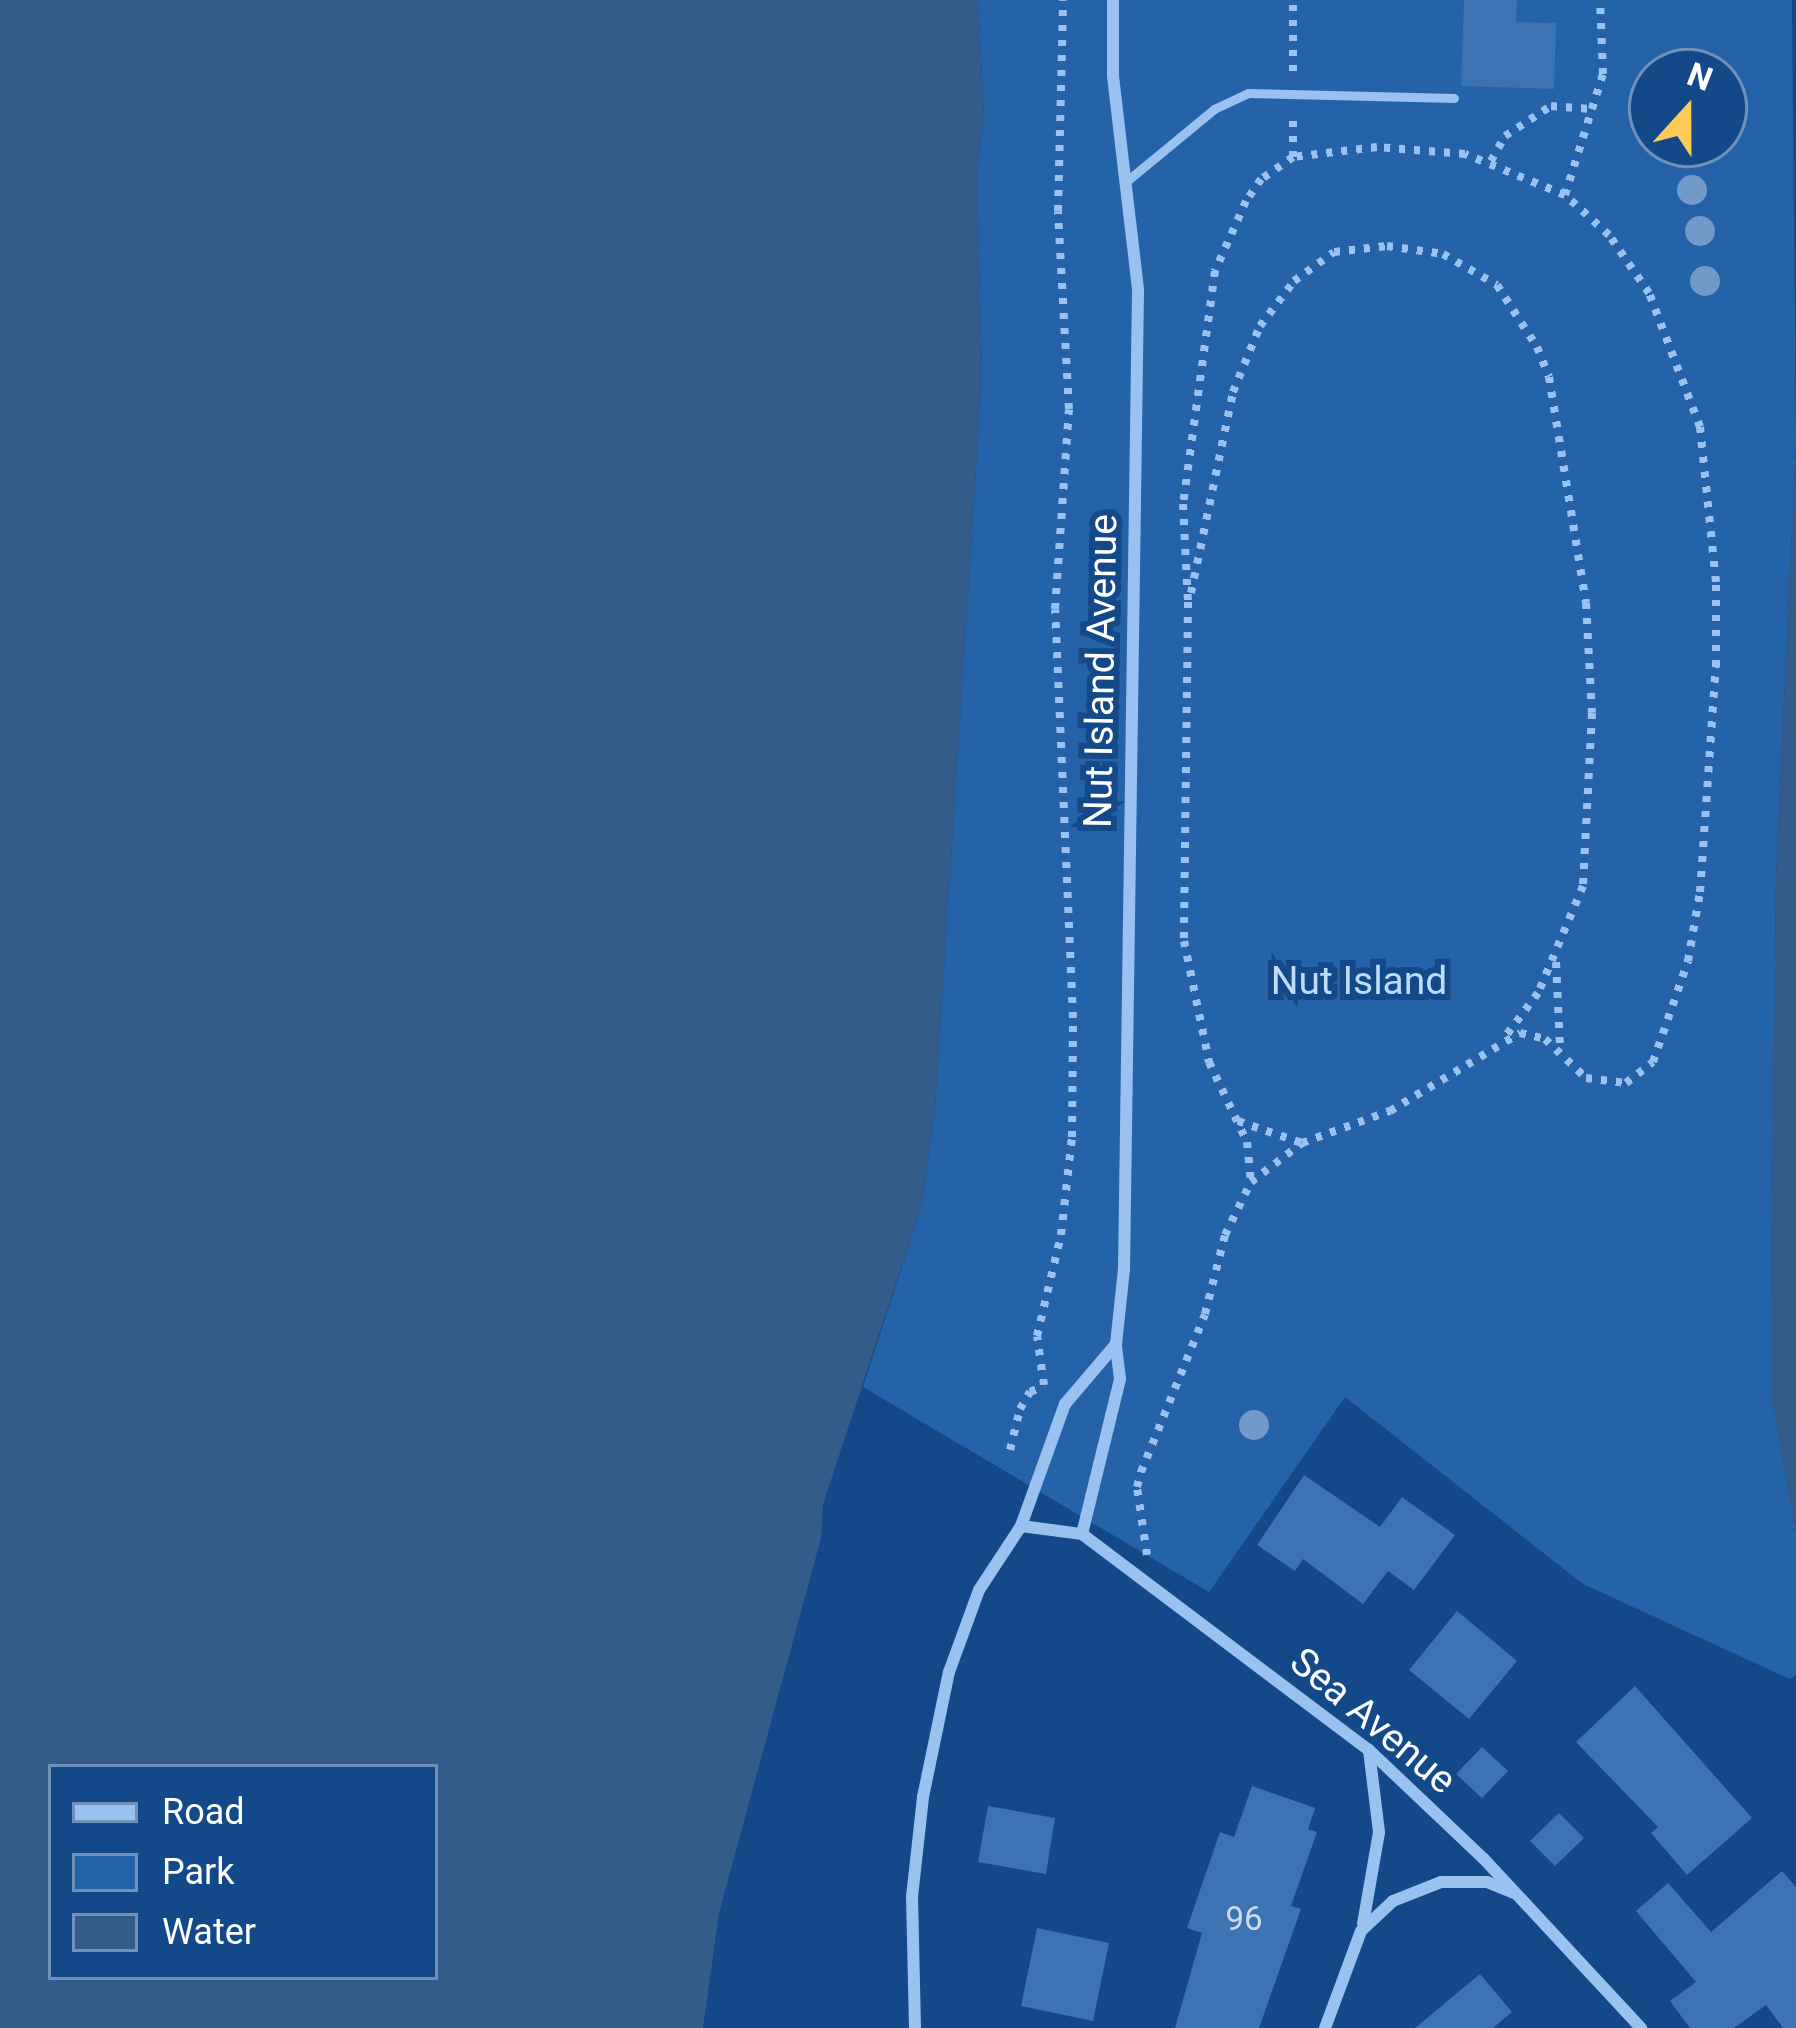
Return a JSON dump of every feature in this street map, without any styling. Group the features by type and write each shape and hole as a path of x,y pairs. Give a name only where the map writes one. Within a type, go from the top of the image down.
{"street":[{"name":"Nut Island Avenue","path":"1082,1534 1120,1379 1116,1344 1124,1269 1138,289 1113,76 1113,0"},
{"path":"915,2028 912,1897 922,1797 949,1672 979,1590 1021,1526 1050,1437 1074,1394 1116,1344"},
{"name":"Sea Avenue","path":"1021,1526 1082,1534 1369,1750 1520,1895 1640,2028"},
{"path":"1325,2028 1361,1931 1379,1832 1369,1750"},
{"path":"1361,1931 1393,1901 1441,1882 1487,1882 1520,1895"}],"lane":[{"path":"1128,180 1214,109 1250,93 1454,98"}],"path":[{"path":"1044,1385 1037,1336 1061,1234 1072,1137 1073,1018 1055,609 1069,409 1058,212 1063,0"},
{"path":"1565,195 1581,157 1603,74 1600,0"},
{"path":"1491,161 1505,136 1551,106 1591,109"},
{"path":"1153,1586 1139,1505 1141,1472 1205,1314 1226,1235 1251,1183 1302,1143 1390,1112 1504,1039 1532,1033 1561,1050 1586,1078 1626,1083 1653,1062 1664,1041 1688,961 1700,892 1716,666 1708,476 1687,385 1649,292 1628,259 1565,195 1491,161 1424,148 1303,154 1262,179 1246,201 1222,250 1209,304 1183,504 1188,602 1184,941 1209,1062 1246,1142 1251,1183"},
{"path":"1188,602 1233,392 1260,326 1294,280 1334,253 1387,246 1443,254 1497,285 1538,347 1549,377 1586,603 1592,712 1583,886 1557,956 1504,1039"},
{"path":"1557,956 1561,1050"},
{"path":"1237,1120 1302,1143"},
{"path":"1010,1450 1020,1409 1030,1392 1044,1385 1074,1394"}],"green space":[{"name":"Nut Island","path":"978,0 1792,0 1796,442 1776,876 1771,1301 1771,1394 1796,1530 1796,1675 1790,1679 1583,1584 1345,1397 1209,1592 863,1387 922,1205 935,1110 982,376 977,173 984,117"}],"water":[{"path":"0,0 978,0 984,117 977,173 982,376 935,1110 922,1205 823,1504 821,1538 719,1913 703,2028 0,2028"},
{"path":"1796,442 1796,1530 1771,1395 1771,1301 1776,876"}],"building":[{"path":"1464,0 1517,0 1516,22 1556,23 1554,89 1461,86"},
{"path":"1304,1475 1380,1527 1402,1497 1455,1535 1414,1590 1388,1571 1363,1604 1303,1559 1295,1571 1257,1545"},
{"path":"1457,1611 1517,1661 1469,1719 1409,1670"},
{"path":"1635,1686 1752,1818 1687,1875 1651,1833 1658,1827 1576,1742"},
{"path":"1482,1747 1508,1771 1482,1798 1456,1774"},
{"path":"1252,1786 1315,1808 1308,1829 1317,1832 1291,1906 1301,1909 1259,2028 1175,2028 1202,1933 1187,1928 1220,1832 1234,1837"},
{"path":"988,1806 1055,1818 1046,1874 978,1862"},
{"path":"1559,1813 1584,1838 1555,1866 1530,1841"},
{"path":"1782,1871 1796,1887 1796,2028 1783,2028 1766,2005 1734,2028 1690,2028 1670,2001 1696,1982 1636,1911 1668,1883 1711,1932"},
{"path":"1037,1928 1109,1943 1093,2021 1021,2006"},
{"path":"1480,1974 1512,2012 1493,2028 1415,2028"}]}
